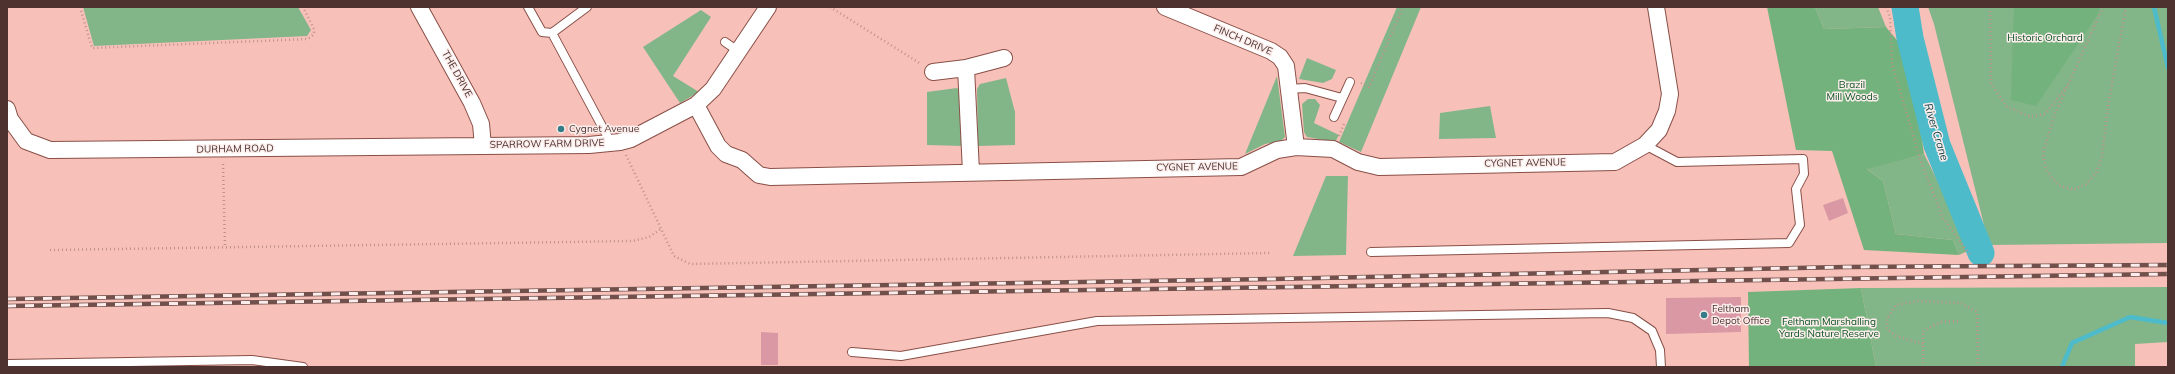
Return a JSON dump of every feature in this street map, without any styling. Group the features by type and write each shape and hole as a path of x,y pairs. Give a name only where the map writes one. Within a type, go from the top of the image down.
{"street":[{"name":"THE DRIVE","path":"419,7 482,124 483,146"},
{"name":"SPARROW FARM DRIVE","path":"483,146 616,142 631,138 696,105 713,89 732,47 768,7"},
{"name":"FINCH DRIVE","path":"1165,7 1271,51 1280,57 1286,66 1296,147"},
{"name":"CYGNET AVENUE","path":"696,105 718,146 726,154 742,160 759,175 770,177 1241,167 1277,150 1296,147 1333,149 1358,162 1379,166 1615,162 1644,145 1659,130 1667,111 1670,94 1656,7"},
{"path":"933,72 966,68 1004,58"},
{"path":"966,68 971,172"},
{"name":"DURHAM ROAD","path":"7,109 10,120 26,141 50,150 483,146"}],"lane":[{"path":"528,7 542,32 552,33 587,7"},
{"path":"552,33 616,142"},
{"path":"1334,117 1350,82"},
{"path":"1289,89 1305,88 1342,98"},
{"path":"1371,252 1789,243 1800,225 1796,189 1804,174 1804,159 1677,162 1644,145"},
{"path":"852,352 901,356 1097,321 1608,313 1633,318 1652,331 1660,350 1661,367"},
{"path":"7,364 252,360 302,367"}],"path":[{"path":"80,7 92,48 308,39 314,34 314,29 303,7"},
{"path":"830,7 933,72"},
{"path":"1358,90 1361,83 1369,87 1403,7"},
{"path":"1886,7 1890,17 1892,64 1921,162 1943,218 1971,256"},
{"path":"1990,7 1991,83 2006,106 2031,117 2045,114 2070,82"},
{"path":"2103,7 2052,122 2043,154 2046,170 2058,186 2073,190 2086,184 2096,173 2102,156 2109,99 2126,7"},
{"path":"1333,149 1345,120"},
{"path":"616,142 674,256 690,264 1270,253"},
{"path":"222,149 225,247"},
{"path":"50,250 633,241 649,237 661,229"},
{"path":"1923,344 1896,336 1887,329 1887,319 1896,305 1917,302 1961,303 1977,312 1978,367"},
{"path":"1923,367 1923,331 1941,322 1961,321"}],"green space":[{"path":"83,7 298,7 311,30 307,36 94,46"},
{"path":"1397,7 1421,7 1361,152 1339,142"},
{"name":"Brazil Mill Woods","path":"1767,7 1815,7 1824,29 1886,27 1910,56 1924,154 1867,169 1883,181 1896,234 1953,240 1959,255 1864,250 1832,151 1796,150"},
{"path":"1815,7 1878,7 1886,27 1824,29"},
{"path":"1928,7 2168,7 2168,243 1989,245 1934,24"},
{"name":"Historic Orchard","path":"2014,7 2100,7 2097,16 2036,106 2011,100"},
{"path":"701,10 711,17 673,76 699,92 680,103 643,47"},
{"path":"1307,58 1336,70 1332,79 1323,83 1299,79"},
{"path":"1277,76 1285,137 1281,141 1265,144 1245,154"},
{"path":"1006,78 1015,112 1015,145 978,146 977,89 980,84"},
{"path":"957,88 963,94 964,146 927,145 927,92"},
{"path":"1308,99 1315,99 1320,105 1314,123 1339,135 1335,142 1307,137 1304,132 1302,104"},
{"path":"1490,106 1496,138 1439,139 1440,113"},
{"path":"1924,154 1972,249 1959,255 1953,240 1896,234 1883,181 1866,168"},
{"path":"1326,176 1348,176 1346,255 1293,256"},
{"path":"2168,287 2168,342 2135,344 2135,367 1876,367 1861,288"},
{"name":"Feltham Marshalling Yards Nature Reserve","path":"1861,288 1876,367 1749,367 1748,292"}],"building":[{"path":"1843,198 1848,213 1829,221 1823,205"},
{"name":"Feltham Depot Office","path":"1741,297 1741,332 1666,334 1666,298"},
{"path":"761,332 778,333 778,365 761,365"}],"waterway":[{"name":"River Crane","path":"1905,7 1910,38 1937,145 1981,253"},
{"path":"2154,7 2168,68"},
{"path":"2062,367 2072,343 2130,317 2168,323"}],"railway":[{"path":"7,299 1272,279 1845,267 2168,265"},
{"path":"7,306 2168,274"}],"place":[{"name":"Cygnet Avenue","path":"561,129"},
{"name":"Feltham Depot Office","path":"1704,315"}]}
